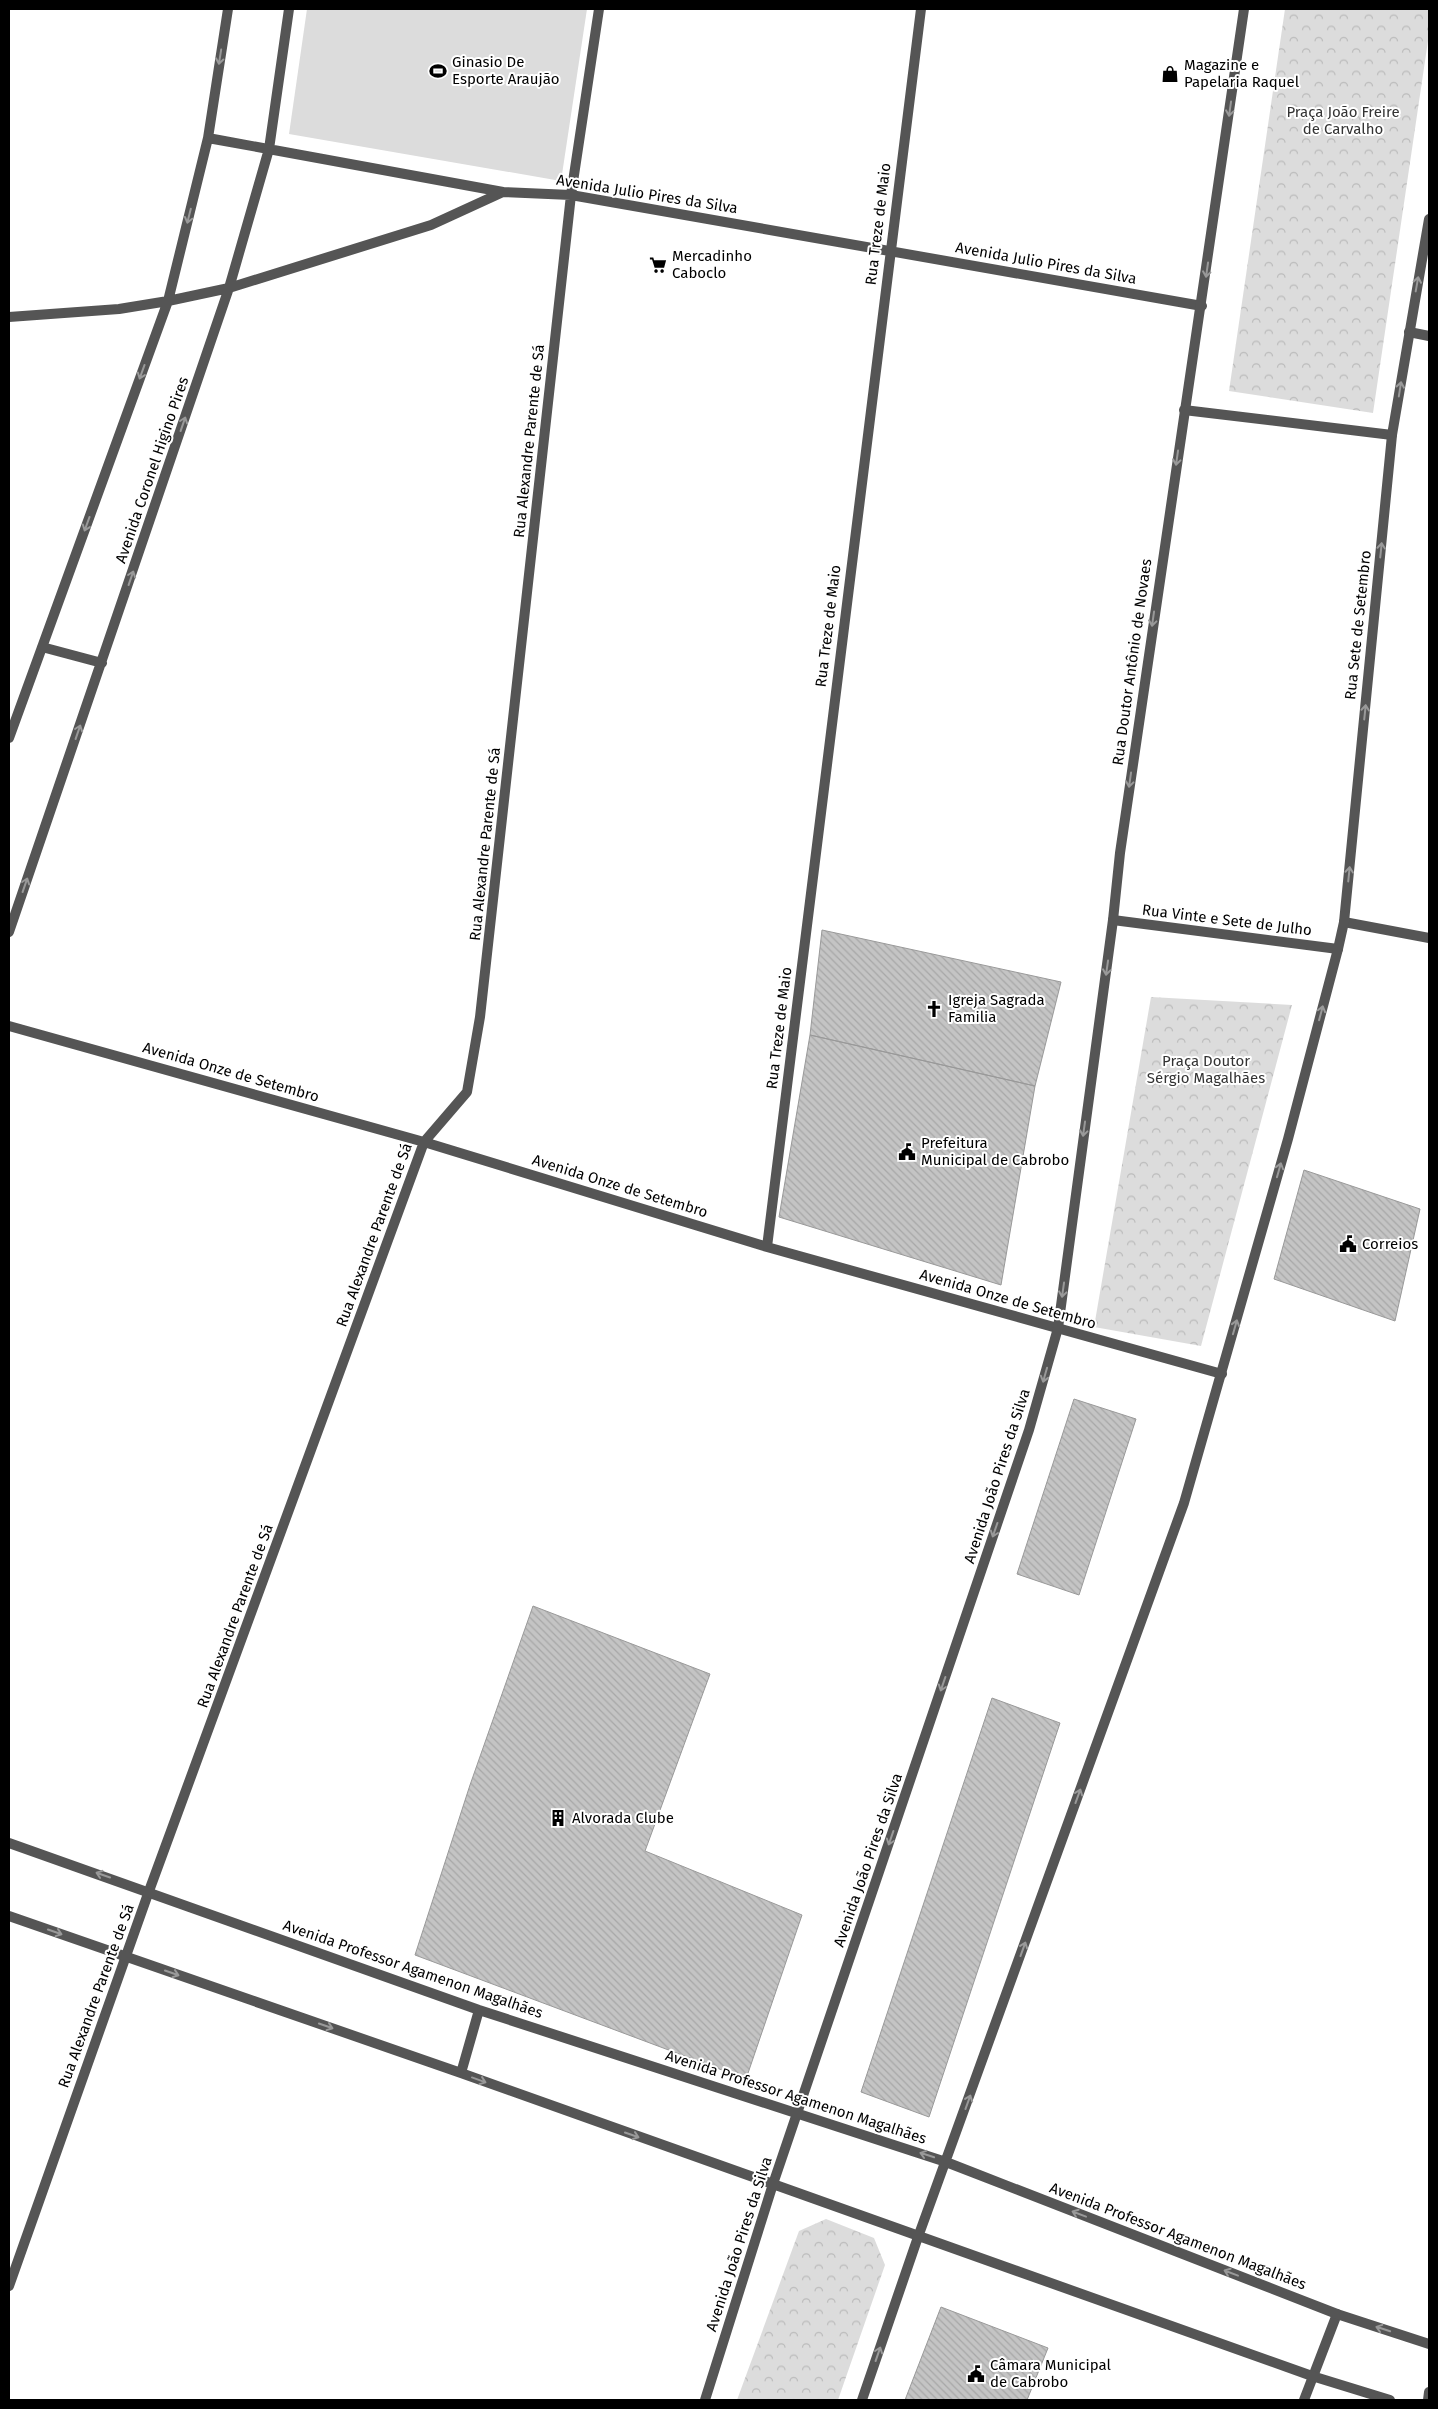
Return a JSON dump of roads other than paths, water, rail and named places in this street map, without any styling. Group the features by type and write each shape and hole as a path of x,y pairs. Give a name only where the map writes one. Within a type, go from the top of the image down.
{"street":[{"path":"9,738 168,301 208,138 228,9"},
{"name":"Avenida Coronel Higino Pires","path":"9,932 229,288 269,149 290,9"},
{"name":"Rua Alexandre Parente de Sá","path":"9,2286 149,1891 424,1142 467,1092 480,1017 571,195 599,9"},
{"name":"Rua Treze de Maio","path":"767,1247 921,9"},
{"path":"1244,9 1202,306 1184,410 1392,436"},
{"path":"208,138 503,192"},
{"name":"Avenida Julio Pires da Silva","path":"9,317 119,309 229,288 431,225 503,192 571,195 1202,306"},
{"name":"Rua Sete de Setembro","path":"1344,922 1392,436 1429,219"},
{"path":"1409,332 1429,336"},
{"name":"Rua Doutor Antônio de Novaes","path":"1113,920 1120,852 1184,410"},
{"path":"42,647 102,663"},
{"path":"1058,1328 1113,920"},
{"name":"Rua Vinte e Sete de Julho","path":"1113,920 1338,949"},
{"path":"862,2400 918,2237 1184,1503 1288,1139 1344,922 1429,938"},
{"name":"Avenida Onze de Setembro","path":"9,1026 424,1142 767,1247 1222,1374"},
{"name":"Avenida João Pires da Silva","path":"705,2400 773,2184 1029,1430 1058,1328"},
{"name":"Avenida Professor Agamenon Magalhães","path":"9,1843 149,1891 479,2010 799,2112 946,2162 1337,2314 1429,2344"},
{"path":"9,1916 461,2073 1312,2376 1390,2400"},
{"path":"461,2073 479,2010"},
{"path":"1304,2400 1337,2314"},
{"path":"1428,2400 1429,2392"}],"place":[{"name":"Ginasio De Esporte Araujão","path":"438,71"},
{"name":"Magazine e Papelaria Raquel","path":"1170,74"},
{"name":"Mercadinho Caboclo","path":"658,265"},
{"name":"Igreja Sagrada Familia","path":"934,1009"},
{"name":"Prefeitura Municipal de Cabrobo","path":"907,1152"},
{"name":"Correios","path":"1348,1244"},
{"name":"Alvorada Clube","path":"558,1818"},
{"name":"Câmara Municipal de Cabrobo","path":"976,2374"}],"park label":[{"name":"Praça João Freire de Carvalho","path":"1343,120"},
{"name":"Praça Doutor Sérgio Magalhães","path":"1206,1070"}]}
